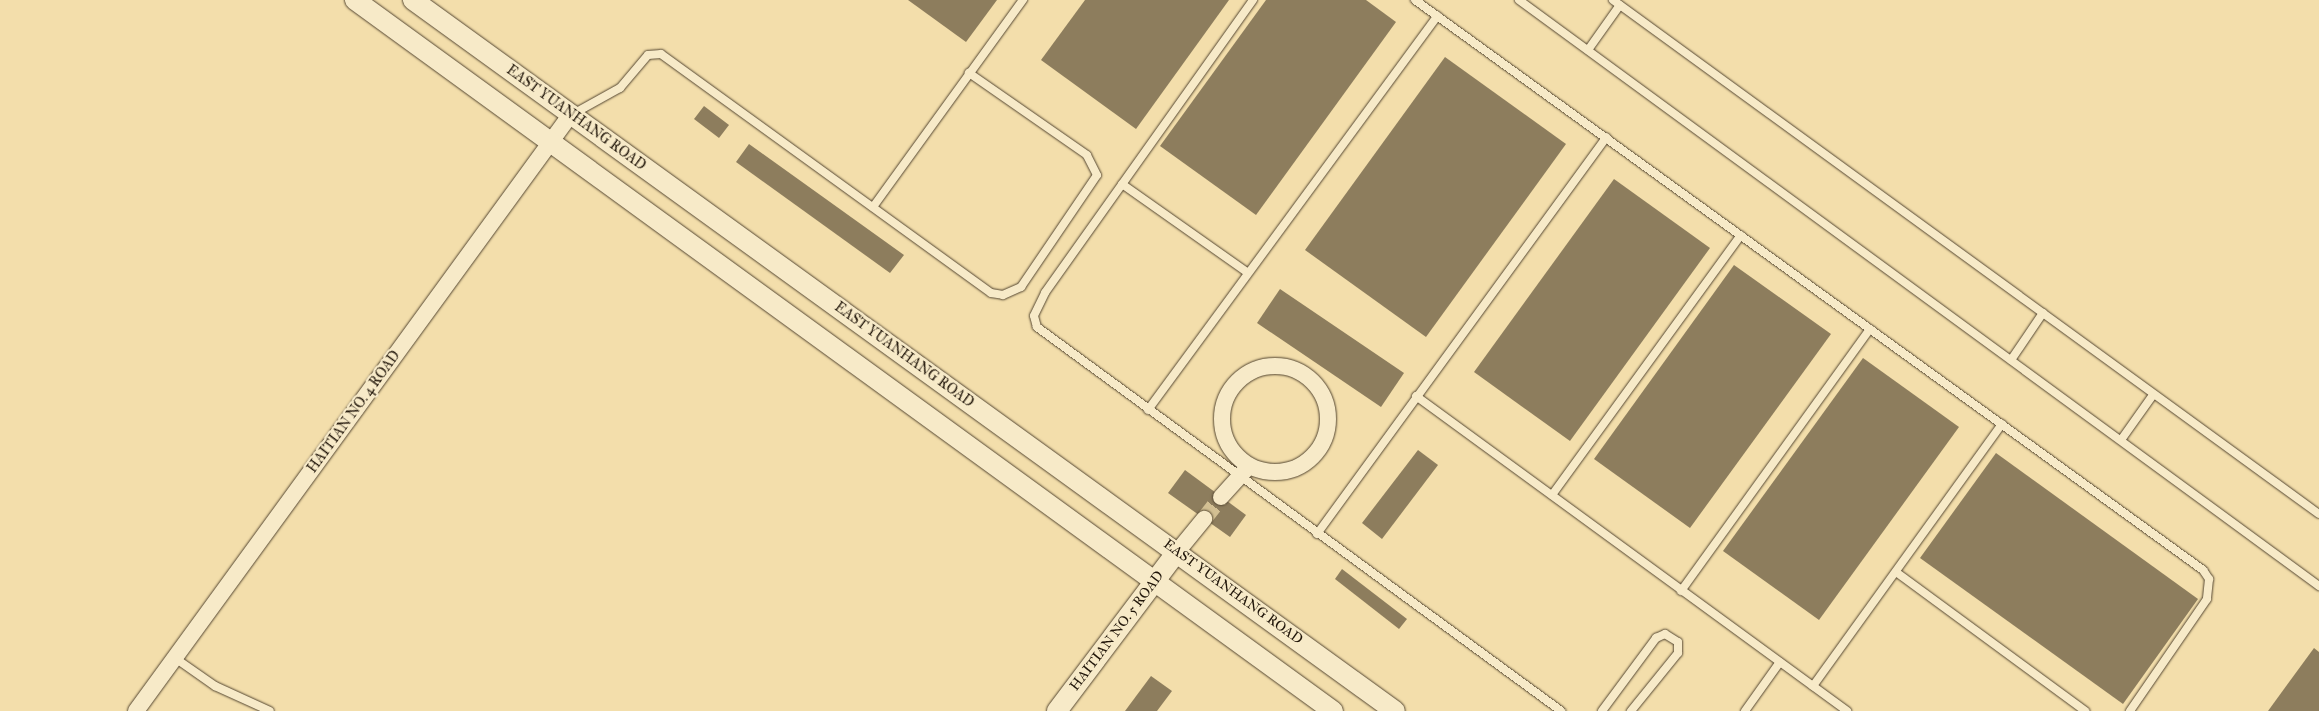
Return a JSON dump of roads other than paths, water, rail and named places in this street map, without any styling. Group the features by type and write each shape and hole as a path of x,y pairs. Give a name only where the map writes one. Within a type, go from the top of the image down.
{"street":[{"path":"355,0 1333,711"},
{"name":"EAST YUANHANG ROAD","path":"413,0 1395,711"},
{"name":"HAITIAN NO. 4 ROAD","path":"136,711 571,114"},
{"path":"1221,497 1244,472 1288,470 1306,462 1320,446 1327,427 1327,407 1319,390 1306,376 1290,368 1271,366 1253,371 1234,385 1223,405 1222,429 1231,450 1244,472"},
{"path":"1177,552 1204,519"},
{"name":"HAITIAN NO. 5 ROAD","path":"1057,711 1177,552"}],"lane":[{"path":"873,207 1022,0"},
{"path":"1253,0 1045,293 1034,316 1037,327 1048,338 1148,410 1244,472 1317,534 1561,711"},
{"path":"1415,0 2193,562 2209,579 2207,599 2130,711"},
{"path":"1519,0 2319,586"},
{"path":"1588,50 1616,2 2153,395 2319,514"},
{"path":"1148,410 1437,16"},
{"path":"571,114 620,88 648,55 656,53 669,59 991,293 1009,294 1021,287 1094,180 1096,168 1087,155 969,73"},
{"path":"1317,534 1606,138"},
{"path":"1122,184 1248,273"},
{"path":"1552,495 1741,235"},
{"path":"2011,360 2043,313"},
{"path":"1681,591 1870,328"},
{"path":"2121,440 2153,395"},
{"path":"1416,396 1847,711"},
{"path":"1813,686 2002,424"},
{"path":"1896,572 2086,711"},
{"path":"1602,711 1656,638 1661,634 1670,636 1678,642 1678,653 1631,711"},
{"path":"175,658 215,686 270,711"},
{"path":"1745,711 1780,662"}],"tunnel":[{"path":"1204,519 1221,497"}]}
